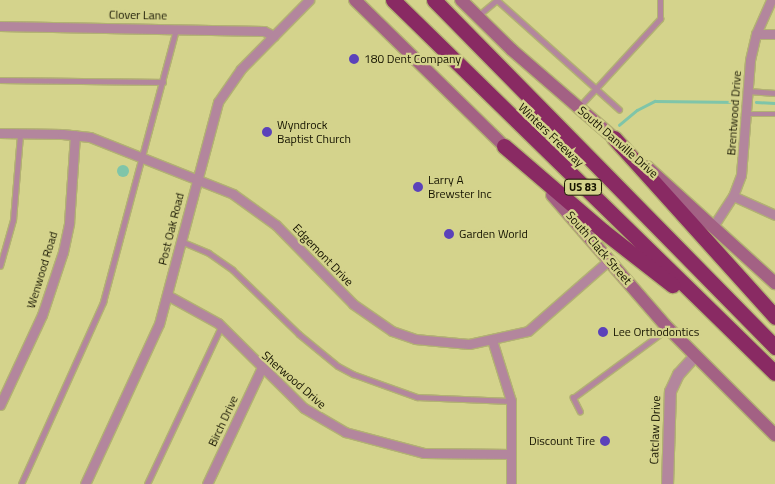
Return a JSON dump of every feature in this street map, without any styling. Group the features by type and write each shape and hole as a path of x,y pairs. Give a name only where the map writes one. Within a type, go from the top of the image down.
{"highway":[{"name":"Winters Freeway","path":"393,0 775,374"},
{"name":"Winters Freeway","path":"434,0 775,347"},
{"path":"614,138 775,317"},
{"path":"504,146 775,374"}],"main road":[{"name":"South Clack Street","path":"355,0 504,146 694,356 775,435"},
{"name":"South Danville Drive","path":"461,0 579,108 714,225 775,283"}],"street":[{"name":"Post Oak Road","path":"85,484 159,324 218,102 241,69 309,0"},
{"name":"Brentwood Drive","path":"714,225 734,196 744,157 748,91 756,34 771,0"},
{"name":"Clover Lane","path":"0,26 264,31 274,36"},
{"path":"756,34 775,34"},
{"name":"Edgemont Drive","path":"0,133 74,135 106,143 233,194 258,209 353,304 392,331 434,343 492,340 528,332 609,260"},
{"name":"Wenwood Road","path":"0,404 42,315 63,252 69,222 74,135"},
{"path":"734,196 775,215"},
{"name":"Sherwood Drive","path":"167,294 205,313 260,368 323,422 371,441 424,453 512,454"},
{"path":"492,340 510,401 511,484"},
{"name":"Catclaw Drive","path":"667,484 670,391 678,374 694,356"},
{"name":"Birch Drive","path":"207,484 260,368"}],"lane":[{"path":"478,16 497,0 619,109"},
{"path":"579,108 660,18 660,0"},
{"path":"21,484 94,327 144,158 177,29"},
{"path":"0,80 163,82"},
{"path":"748,91 775,93"},
{"path":"747,114 775,114"},
{"path":"0,266 13,220 20,134"},
{"path":"180,241 209,253 233,270 299,334 338,366 353,374 417,397 510,401"},
{"path":"147,484 221,327"},
{"path":"580,412 573,398 668,328"}],"shaded area":[{"path":"123,165 129,171 123,177 117,171"}],"waterway":[{"path":"619,125 637,110 655,101 737,102"},
{"path":"756,102 775,103"}],"place":[{"name":"180 Dent Company","path":"354,59"},
{"name":"Wyndrock Baptist Church","path":"267,132"},
{"name":"Larry A Brewster Inc","path":"418,187"},
{"name":"Garden World","path":"449,234"},
{"name":"Lee Orthodontics","path":"603,332"},
{"name":"Discount Tire","path":"605,441"}]}
